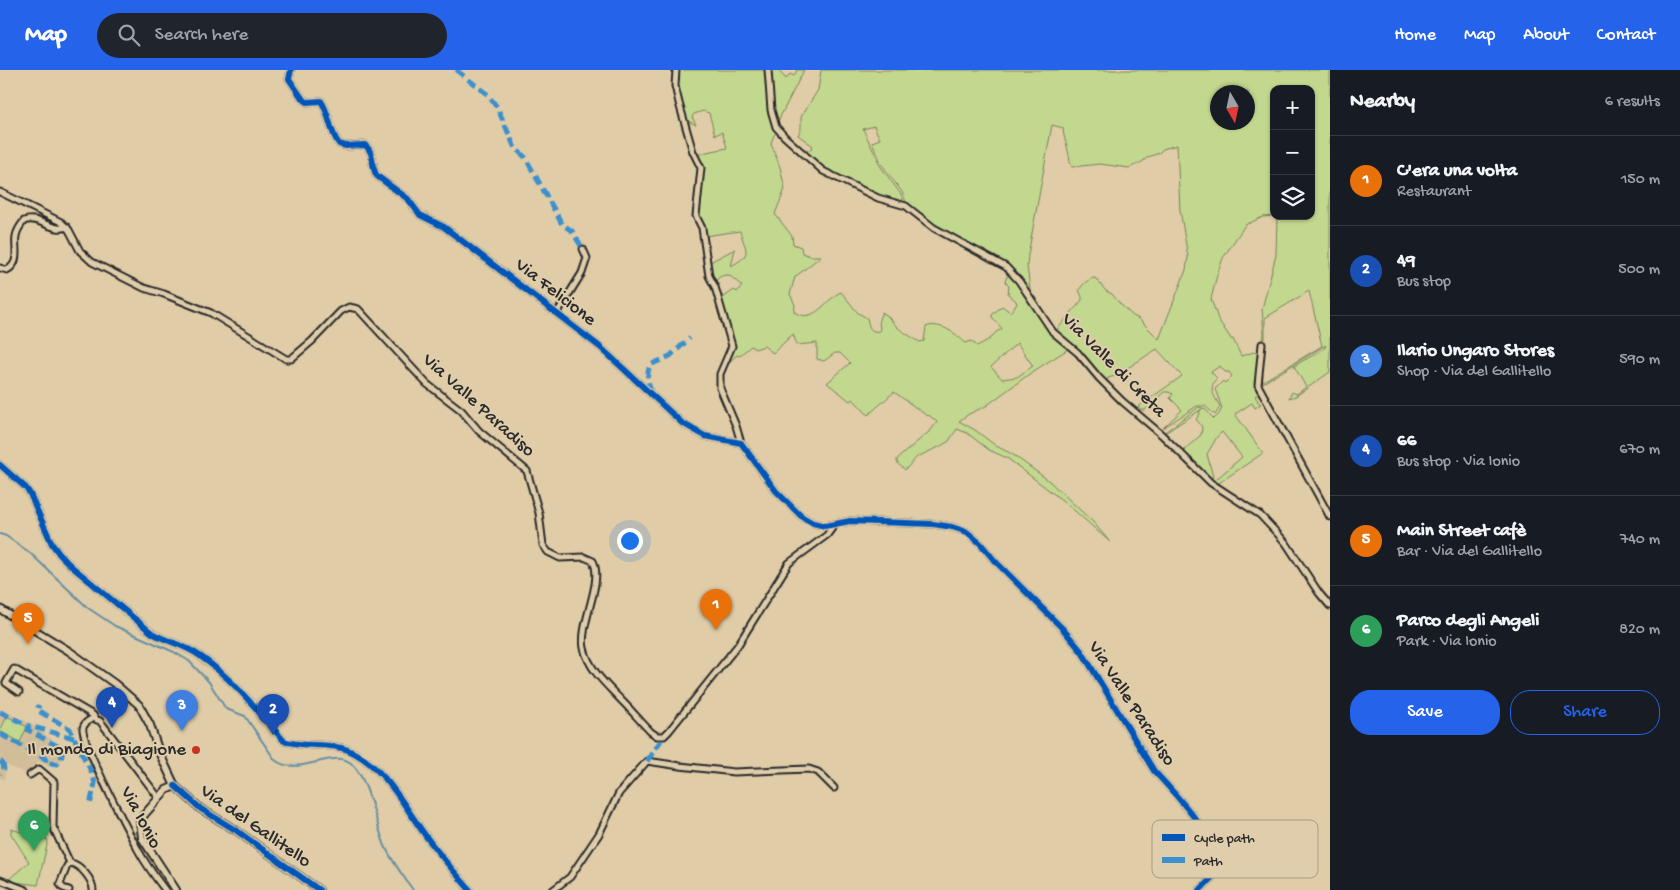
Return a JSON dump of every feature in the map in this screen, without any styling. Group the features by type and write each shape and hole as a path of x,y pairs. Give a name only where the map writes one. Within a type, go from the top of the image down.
{"street":[{"name":"Via Felicione","path":"291,70 289,79 302,98 307,102 321,101 324,105 331,130 340,144 346,146 365,146 370,150 373,157 374,172 377,176 408,199 420,215 444,227 600,346 682,423 705,436 741,443"},
{"path":"676,70 675,86 678,104 693,152 701,168 696,216 702,228 709,276 715,287 732,346 720,374 720,388 741,443 776,491 801,516 813,523 825,526 836,524"},
{"name":"Via Valle di Creta","path":"768,70 771,110 776,127 785,137 824,171 878,198 906,206 934,228 1006,267 1019,281 1053,332 1078,353 1122,401 1168,441 1211,483 1260,515 1286,543 1319,593 1330,606"},
{"name":"Via Valle Paradiso","path":"0,192 61,222 67,228 80,251 92,262 138,286 211,313 286,360 291,359 312,341 341,311 350,307 358,309 428,384 461,410 479,432 527,470 539,513 543,545 548,552 560,558 584,557 593,561 596,573 584,640 588,659 602,680 657,736 664,736 669,731 738,645 788,563 827,535 836,524 850,522 933,524 967,532 980,543 994,560 1062,628 1082,652 1154,771 1195,820"},
{"path":"0,268 7,270 14,265 16,234 24,221 31,219 59,229 67,228"},
{"name":"Via Felicione","path":"557,313 582,273 587,258 583,249"},
{"path":"1262,344 1258,385 1330,517"},
{"path":"0,465 26,488 52,544 71,566 152,633 165,641 189,649 212,665 229,679 284,741 292,744 335,747 347,750 378,771 391,786 431,843 470,890"},
{"name":"Via del Gallitello","path":"0,609 100,673 139,705 150,725 159,752 175,786 201,809 237,831 319,890"},
{"path":"19,692 6,683 14,669 93,715 97,720"},
{"name":"Via Ionio","path":"159,798 130,759 97,720 93,718 87,721 82,731 88,750 138,850 165,890"},
{"path":"553,890 570,876 599,834 619,793 648,761 734,772 809,769 818,772 834,788"},
{"path":"30,774 39,769 54,782 53,827 70,862 83,871 93,883 93,890"},
{"path":"175,786 166,790 140,821 142,838 176,890"},
{"path":"69,890 60,884 70,862"},
{"name":"Via Valle Paradiso","path":"1200,890 1211,878"},
{"path":"0,880 26,890"}],"shaded area":[{"path":"0,709 29,723 64,749 65,753 59,764 51,762 49,766 38,761 30,775 6,765 5,779 0,778"}],"green space":[{"path":"679,70 764,70 770,116 777,132 771,143 780,167 785,189 775,214 792,236 793,244 801,247 802,253 810,256 821,256 795,277 790,294 795,305 794,312 801,315 814,313 841,292 858,313 867,318 870,328 874,331 880,331 879,319 882,312 898,328 920,342 924,341 926,327 936,326 953,332 965,343 972,341 977,346 990,339 996,332 1002,329 992,315 1002,306 1010,312 1017,304 1008,294 1009,286 1005,282 1007,276 1011,275 1026,293 1052,333 1070,348 1032,372 986,406 959,421 975,430 996,446 1012,454 1048,480 1093,522 1110,542 1067,504 1007,458 989,450 967,433 957,429 949,441 917,457 905,470 898,464 897,459 931,430 937,422 894,392 868,415 853,399 850,401 827,383 850,363 840,353 835,353 824,361 817,359 817,343 797,345 793,334 773,353 764,346 755,349 751,346 727,364 731,349 715,289 724,297 734,290 737,292 742,286 729,275 720,277 714,285 710,262 735,249 731,266 743,258 746,248 740,231 704,236 697,214 702,180 697,156 702,153 727,148 722,132 715,135 709,113 703,111 694,114 692,117 696,125 684,119 678,92","holes":["1017,343 1033,366 1017,377 1002,379 991,367"]},
{"path":"766,70 778,70 786,79 790,74 794,76 797,70 804,70 777,123 774,124"},
{"path":"821,70 1330,70 1330,372 1296,396 1289,398 1292,392 1297,394 1306,387 1294,366 1324,349 1326,345 1258,386 1322,346 1309,291 1265,318 1265,344 1261,369 1264,333 1262,309 1276,255 1277,220 1315,220 1315,85 1270,85 1270,216 1263,217 1245,225 1223,258 1211,299 1218,319 1231,339 1233,339 1241,356 1258,349 1261,350 1255,384 1260,396 1259,394 1255,396 1261,404 1255,408 1252,403 1235,414 1263,453 1216,485 1213,482 1242,457 1222,432 1207,454 1213,477 1211,479 1184,452 1201,435 1202,427 1196,419 1202,409 1165,433 1179,449 1162,434 1199,407 1205,409 1214,419 1222,408 1215,389 1232,376 1229,372 1225,372 1220,366 1211,372 1217,378 1212,389 1220,407 1215,415 1205,406 1197,406 1163,428 1182,410 1170,398 1173,394 1164,392 1145,410 1140,410 1138,407 1182,376 1157,349 1115,376 1108,378 1106,383 1055,332 1082,300 1080,288 1088,280 1095,278 1106,291 1112,294 1120,304 1139,319 1159,339 1186,270 1188,257 1180,210 1177,145 1163,149 1159,153 1129,168 1100,164 1072,167 1063,128 1052,125 1028,255 1027,266 1031,297 1013,274 938,229 908,207 902,192 882,165 872,142 880,139 874,126 863,129 881,167 902,196 904,205 878,198 825,170 809,157 804,149 811,150 813,146 798,135 801,129 801,117 818,90"},
{"path":"7,716 27,727 20,742 0,731"},
{"path":"11,829 48,840 38,885 15,882 9,879 29,862 11,834"}],"waterway":[{"path":"0,534 29,552 88,608 115,626 174,652 189,661 209,682 226,709 245,716 275,760 290,766 334,759 342,759 351,763 364,783 386,848 413,890"}],"marked path":[{"path":"456,70 487,94 497,107 515,148 525,157 562,224 572,231 583,249"},
{"path":"651,392 648,378 650,365 670,356 690,338"},
{"path":"0,734 46,759 45,762 57,764 61,760 63,749 28,730 29,726 74,738 70,729 37,710 39,705"},
{"path":"0,712 29,726"},
{"path":"647,761 664,736"},
{"path":"74,738 92,773 95,783 90,805"},
{"path":"0,761 4,769 0,774"}],"cycle path":[{"path":"291,70 289,79 302,98 307,102 321,101 333,134 339,144 346,146 365,145 371,152 377,176 408,199 420,215 444,227 600,347 682,423 705,436 741,443 776,491 801,516 813,523 825,526 850,521 933,524 967,532 980,543 994,560 1062,628 1082,652 1154,771 1196,820"},
{"path":"0,465 26,488 52,544 71,566 152,633 195,652 212,665 245,696 284,741 324,745 348,750 374,767 385,778 422,831 470,890"},
{"path":"175,786 201,809 237,831 319,890"},
{"path":"1200,890 1211,878"}],"place":[{"name":"C'era una volta","path":"716,630"},
{"name":"Main Street cafè","path":"28,644"},
{"name":"66","path":"112,728"},
{"name":"Ilario Ungaro Stores","path":"182,731"},
{"name":"49","path":"273,735"},
{"name":"Il mondo di Biagione","path":"196,750"},
{"name":"Parco degli Angeli","path":"34,851"}]}
